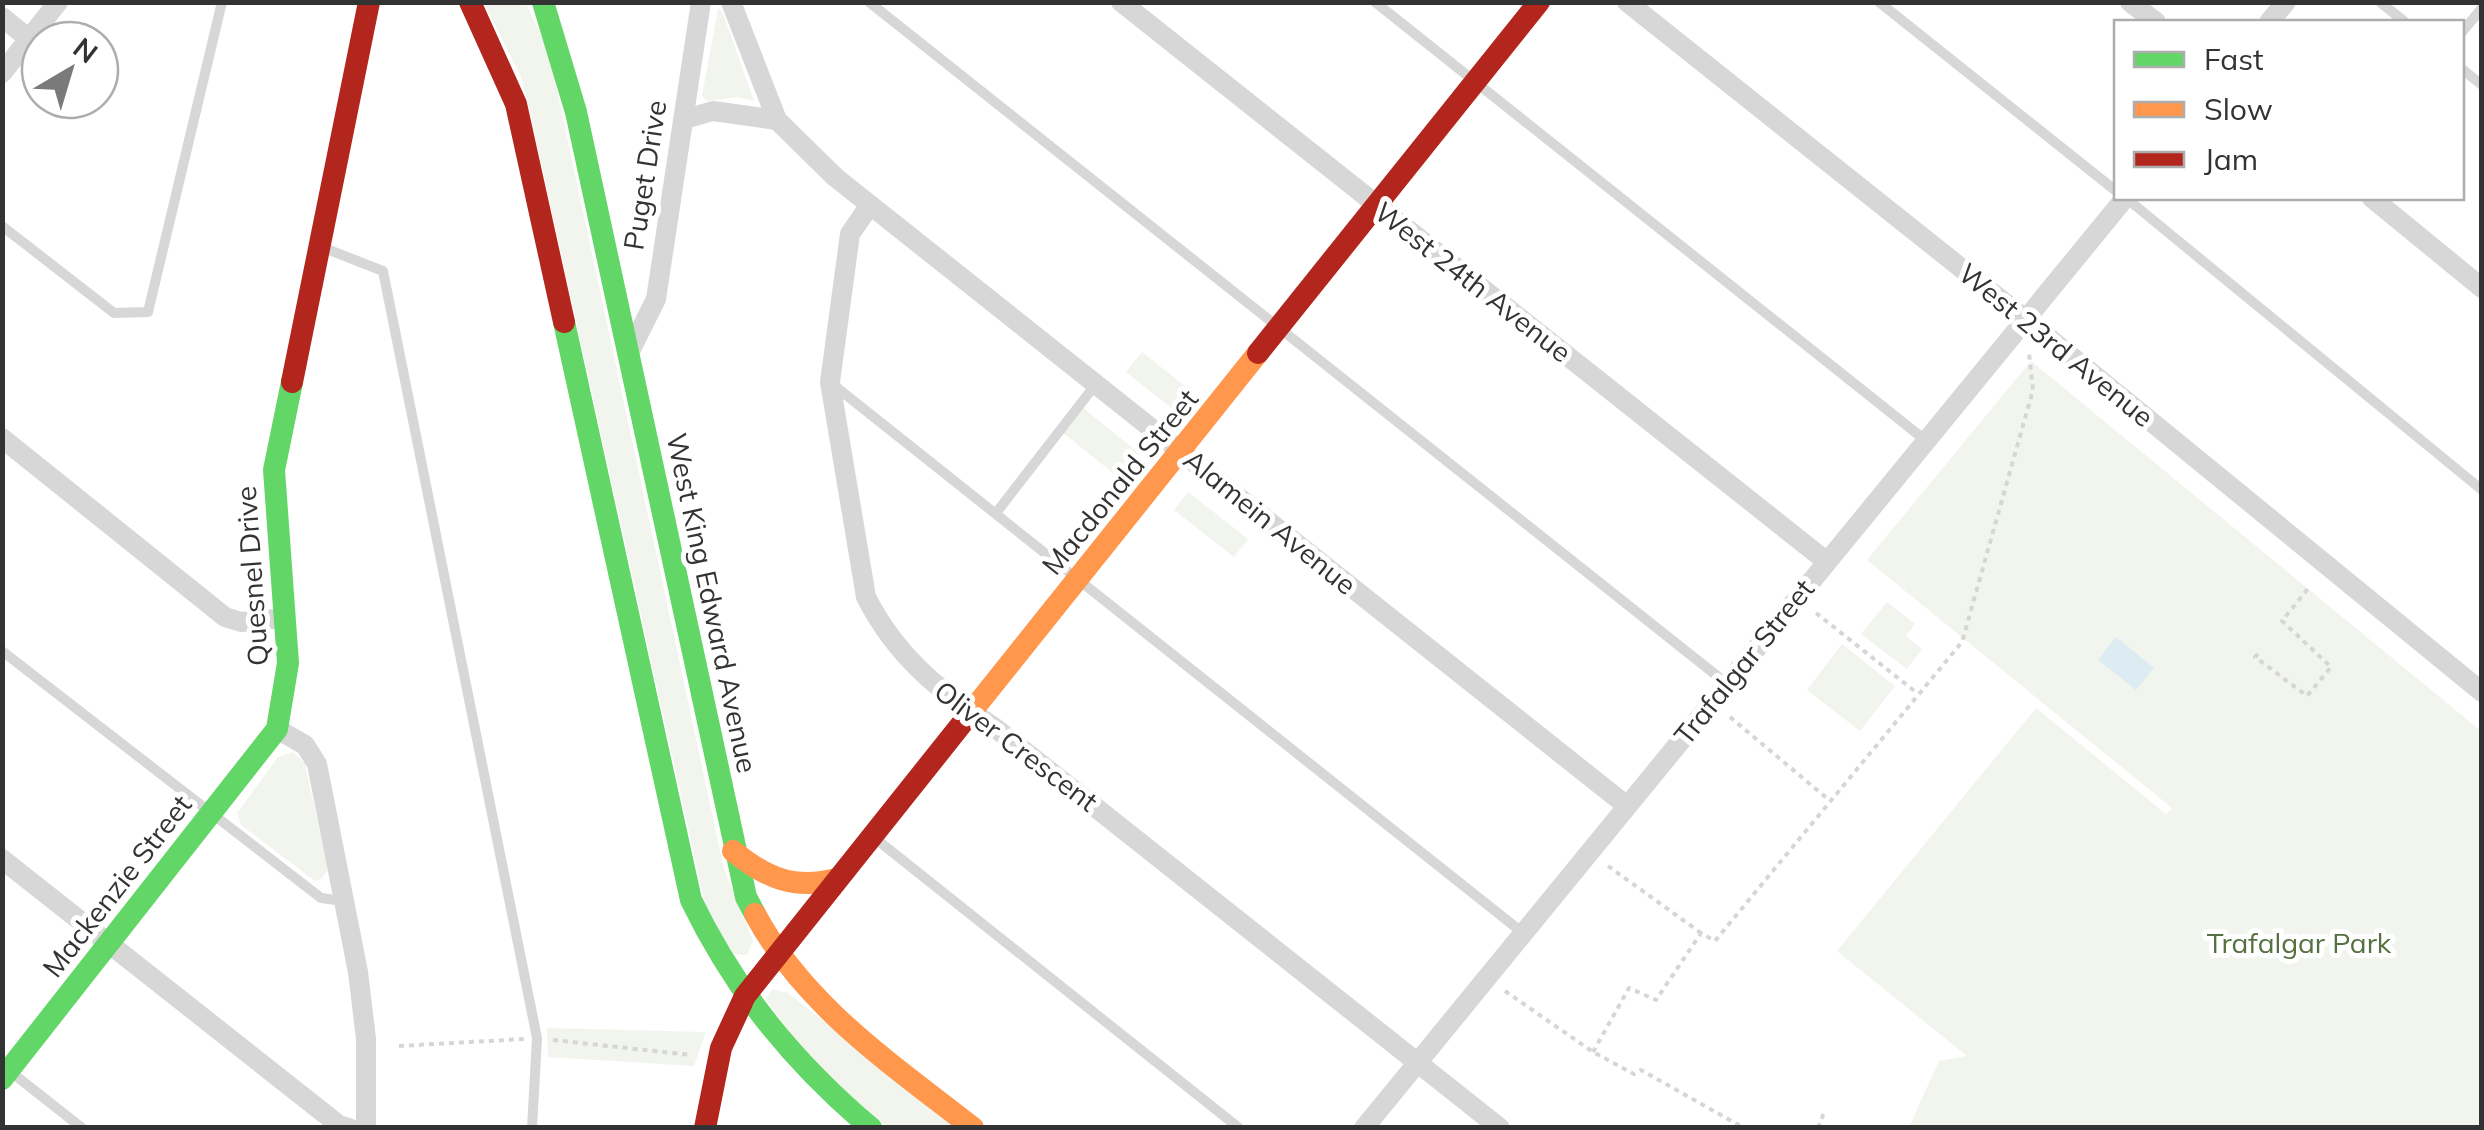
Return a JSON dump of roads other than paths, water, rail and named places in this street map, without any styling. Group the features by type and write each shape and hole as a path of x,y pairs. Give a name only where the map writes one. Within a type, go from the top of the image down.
{"street":[{"name":"Quesnel Drive","path":"277,730 291,661 271,507 274,470 369,2"},
{"path":"470,2 516,104 683,871 708,938 745,996 818,1084 872,1128"},
{"name":"West King Edward Avenue","path":"543,2 576,112 746,897 776,955 827,1010 973,1128"},
{"name":"Puget Drive","path":"630,352 656,298 701,2"},
{"name":"Alamein Avenue","path":"731,2 777,120 870,205 1626,806"},
{"name":"West 24th Avenue","path":"1121,2 1826,561"},
{"name":"Macdonald Street","path":"745,996 1183,453 1539,2"},
{"name":"West 23rd Avenue","path":"1627,2 2024,318 2482,692"},
{"path":"2130,2 2153,20"},
{"path":"2,72 20,49"},
{"path":"685,119 713,111 777,120"},
{"name":"Trafalgar Street","path":"1364,1128 2123,200"},
{"path":"2374,200 2482,288"},
{"name":"Oliver Crescent","path":"870,205 850,234 830,382 866,597 901,655 1500,1128"},
{"path":"2,438 225,616 241,622 285,618"},
{"path":"277,730 312,753 343,901 366,1039 366,1128"},
{"name":"Mackenzie Street","path":"5,1072 277,730"},
{"path":"733,850 768,880 782,885 814,886 837,879"},
{"path":"2,860 339,1125 350,1128"},
{"path":"706,1128 721,1048 745,996"}],"lane":[{"path":"2,226 114,313 148,312 222,2"},
{"path":"868,2 1726,683"},
{"path":"1375,2 1925,440"},
{"path":"1879,2 2114,189"},
{"path":"2380,2 2402,20"},
{"path":"2464,30 2482,8"},
{"path":"2127,200 2482,490"},
{"path":"318,246 383,270 537,1038 532,1128"},
{"path":"830,382 1523,933"},
{"path":"996,513 1096,384"},
{"path":"2,651 210,816 321,898 343,901"},
{"path":"872,836 1239,1128"},
{"path":"5,1072 82,1128"}],"park label":[{"name":"Trafalgar Park","path":"2299,943"}]}
